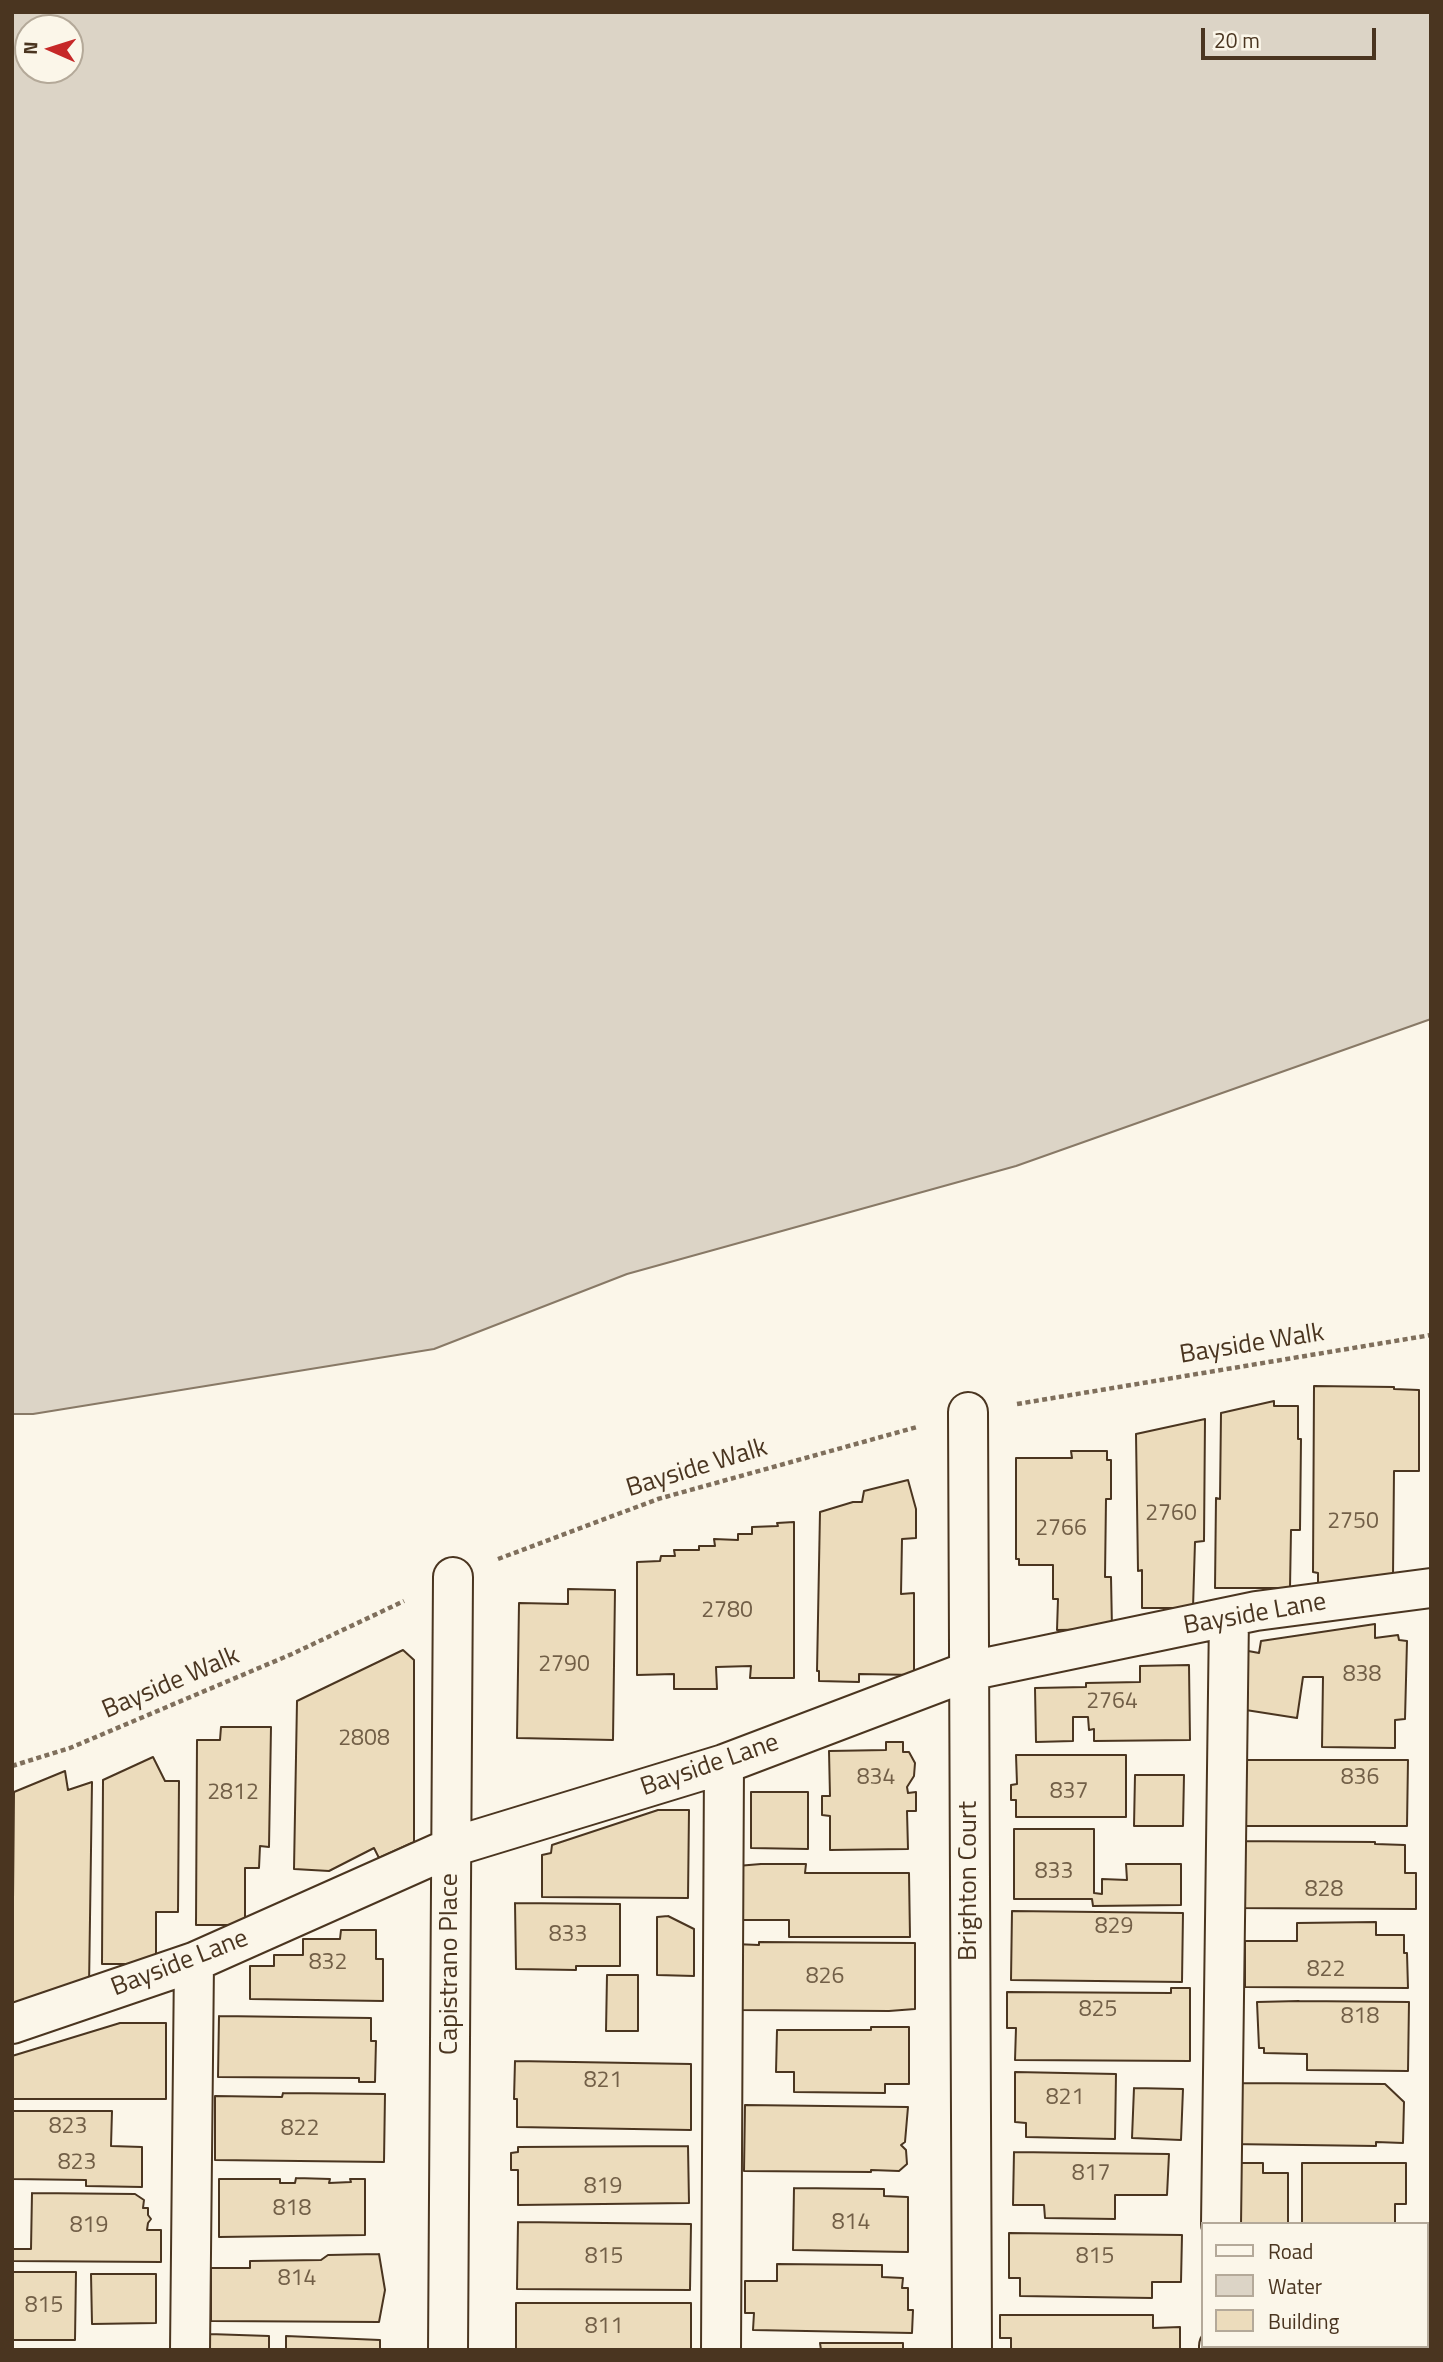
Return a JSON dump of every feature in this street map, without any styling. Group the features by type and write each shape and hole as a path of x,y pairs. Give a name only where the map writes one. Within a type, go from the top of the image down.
{"street":[{"name":"Brighton Court","path":"968,1412 972,2350"},
{"name":"Capistrano Place","path":"448,2350 453,1577"},
{"name":"Bayside Lane","path":"12,2024 194,1962 452,1847 723,1764 969,1671 1270,1609 1431,1588"},
{"path":"1221,2222 1229,1617"},
{"path":"721,2350 723,1764"},
{"path":"190,2350 194,1962"}],"path":[{"name":"Bayside Walk","path":"12,1766 70,1748 292,1654 453,1577 658,1499 968,1412 1431,1335"}],"water":[{"path":"12,12 1431,12 1431,1019 1016,1166 627,1274 434,1349 33,1414 12,1414"}],"building":[{"path":"1314,1386 1419,1390 1419,1471 1394,1471 1393,1576 1318,1592 1318,1573 1313,1572"},
{"path":"1274,1401 1274,1406 1298,1406 1298,1439 1301,1439 1300,1530 1291,1530 1290,1588 1215,1588 1221,1413"},
{"path":"1205,1419 1204,1541 1195,1542 1193,1608 1142,1608 1142,1570 1138,1571 1136,1434"},
{"path":"1071,1451 1107,1451 1107,1460 1111,1460 1111,1499 1106,1499 1105,1577 1111,1577 1112,1629 1057,1630 1058,1599 1053,1599 1053,1565 1019,1565 1019,1559 1016,1559 1016,1458 1072,1458"},
{"path":"908,1480 916,1509 916,1538 902,1539 901,1594 914,1593 914,1675 859,1674 859,1682 819,1681 820,1512 862,1502 864,1491"},
{"path":"794,1522 794,1678 750,1678 751,1666 716,1667 717,1689 674,1689 674,1674 637,1675 637,1562 660,1561 661,1556 675,1556 674,1550 699,1550 699,1546 715,1546 714,1539 738,1540 738,1534 752,1534 752,1527"},
{"path":"568,1589 615,1590 613,1740 517,1738 519,1603 568,1604"},
{"path":"1375,1624 1375,1638 1398,1635 1399,1640 1407,1641 1405,1719 1395,1720 1395,1748 1322,1747 1323,1677 1303,1677 1297,1718 1233,1708 1243,1650 1259,1653 1261,1641"},
{"path":"403,1650 414,1660 414,1842 379,1858 374,1848 329,1871 294,1869 297,1701"},
{"path":"1189,1665 1190,1740 1094,1741 1094,1729 1089,1730 1088,1717 1073,1717 1073,1741 1036,1742 1035,1688 1140,1682 1140,1666"},
{"path":"221,1727 271,1727 269,1847 260,1846 259,1868 245,1868 245,1925 196,1925 197,1740 220,1740"},
{"path":"886,1742 903,1742 903,1752 909,1752 915,1763 914,1776 907,1787 908,1793 916,1792 916,1811 907,1811 908,1849 830,1850 830,1816 822,1815 822,1796 830,1796 829,1751 886,1750"},
{"path":"1016,1755 1126,1755 1126,1817 1016,1817 1016,1800 1011,1800 1011,1785 1017,1784"},
{"path":"153,1757 165,1781 179,1781 178,1912 156,1912 156,1964 102,1964 103,1780"},
{"path":"1233,1760 1408,1760 1407,1826 1232,1826"},
{"path":"65,1771 68,1790 92,1782 89,1987 12,2008 14,1792"},
{"path":"1135,1775 1184,1775 1183,1826 1134,1826"},
{"path":"751,1792 808,1792 808,1849 751,1848"},
{"path":"658,1810 689,1810 688,1898 542,1897 542,1855 551,1853 552,1845"},
{"path":"1014,1829 1094,1829 1094,1893 1102,1894 1102,1879 1127,1880 1126,1864 1181,1864 1181,1905 1093,1906 1092,1899 1014,1899"},
{"path":"1233,1841 1375,1842 1405,1845 1405,1873 1416,1873 1416,1909 1232,1908"},
{"path":"806,1864 805,1873 909,1873 910,1937 789,1937 789,1920 737,1920 737,1866"},
{"path":"515,1903 620,1904 620,1966 576,1966 576,1970 516,1969"},
{"path":"1012,1911 1183,1913 1182,1982 1011,1980"},
{"path":"668,1916 694,1929 694,1976 657,1975 657,1917"},
{"path":"1376,1922 1376,1935 1404,1935 1408,1988 1245,1987 1245,1941 1297,1941 1297,1923"},
{"path":"341,1930 376,1930 376,1959 383,1959 383,2001 250,1999 250,1966 274,1966 274,1955 303,1955 303,1939 340,1939"},
{"path":"759,1942 915,1943 915,2009 735,2010 734,1944 759,1945"},
{"path":"607,1975 638,1975 638,2031 606,2031"},
{"path":"1171,1988 1190,1988 1190,2061 1015,2060 1016,2028 1007,2028 1007,1992 1171,1993"},
{"path":"1257,2002 1409,2002 1408,2071 1307,2070 1307,2054 1264,2053 1264,2048 1259,2048"},
{"path":"219,2016 371,2018 371,2041 376,2041 375,2082 359,2082 359,2078 218,2077"},
{"path":"120,2023 166,2023 166,2099 12,2099 12,2056"},
{"path":"871,2027 909,2027 909,2084 885,2084 885,2093 794,2092 794,2072 776,2072 777,2030 871,2030"},
{"path":"515,2061 691,2064 691,2130 517,2127 517,2099 514,2099"},
{"path":"1015,2072 1116,2074 1115,2139 1026,2137 1026,2123 1015,2122"},
{"path":"1241,2083 1385,2084 1404,2102 1403,2143 1376,2142 1376,2146 1229,2144"},
{"path":"1134,2088 1183,2089 1181,2140 1132,2138"},
{"path":"283,2093 385,2094 384,2162 215,2160 215,2096 282,2097"},
{"path":"745,2105 908,2107 905,2142 901,2145 906,2150 907,2164 899,2171 744,2171"},
{"path":"12,2111 112,2111 111,2146 142,2147 142,2187 86,2186 86,2180 12,2179"},
{"path":"688,2146 689,2203 518,2205 518,2170 511,2170 511,2153 518,2152 518,2147"},
{"path":"1014,2152 1169,2154 1167,2195 1115,2195 1115,2219 1045,2218 1044,2205 1013,2205"},
{"path":"1236,2163 1263,2163 1263,2173 1288,2173 1288,2222 1235,2222"},
{"path":"1302,2163 1406,2163 1406,2204 1395,2204 1395,2222 1302,2222"},
{"path":"296,2178 330,2179 329,2183 365,2179 365,2235 219,2237 219,2179 280,2179 280,2183 295,2183"},
{"path":"794,2188 884,2189 884,2196 908,2197 908,2252 793,2250"},
{"path":"32,2193 135,2194 144,2200 143,2208 148,2208 151,2219 147,2230 161,2230 161,2262 12,2261 12,2249 31,2249"},
{"path":"518,2222 691,2224 690,2290 517,2289"},
{"path":"1009,2233 1182,2235 1181,2282 1152,2282 1152,2298 1020,2296 1020,2278 1009,2278"},
{"path":"379,2254 385,2290 379,2322 211,2321 211,2268 250,2268 250,2261 321,2260 328,2255"},
{"path":"777,2264 882,2265 882,2277 903,2278 902,2288 908,2288 908,2310 913,2310 912,2333 753,2330 754,2313 745,2313 745,2281 777,2281"},
{"path":"12,2272 76,2272 75,2340 12,2340"},
{"path":"91,2274 156,2274 156,2323 92,2324"},
{"path":"516,2303 691,2303 691,2350 516,2350"},
{"path":"1000,2315 1153,2315 1153,2328 1180,2327 1180,2350 1011,2350 1011,2338 1000,2338"},
{"path":"209,2334 269,2336 269,2350 208,2350"},
{"path":"286,2336 380,2340 380,2350 286,2350"},
{"path":"820,2343 903,2343 903,2350 821,2350"},
{"path":"1235,2348 1285,2348 1285,2350"},
{"path":"1304,2348 1402,2348 1402,2350"}]}
